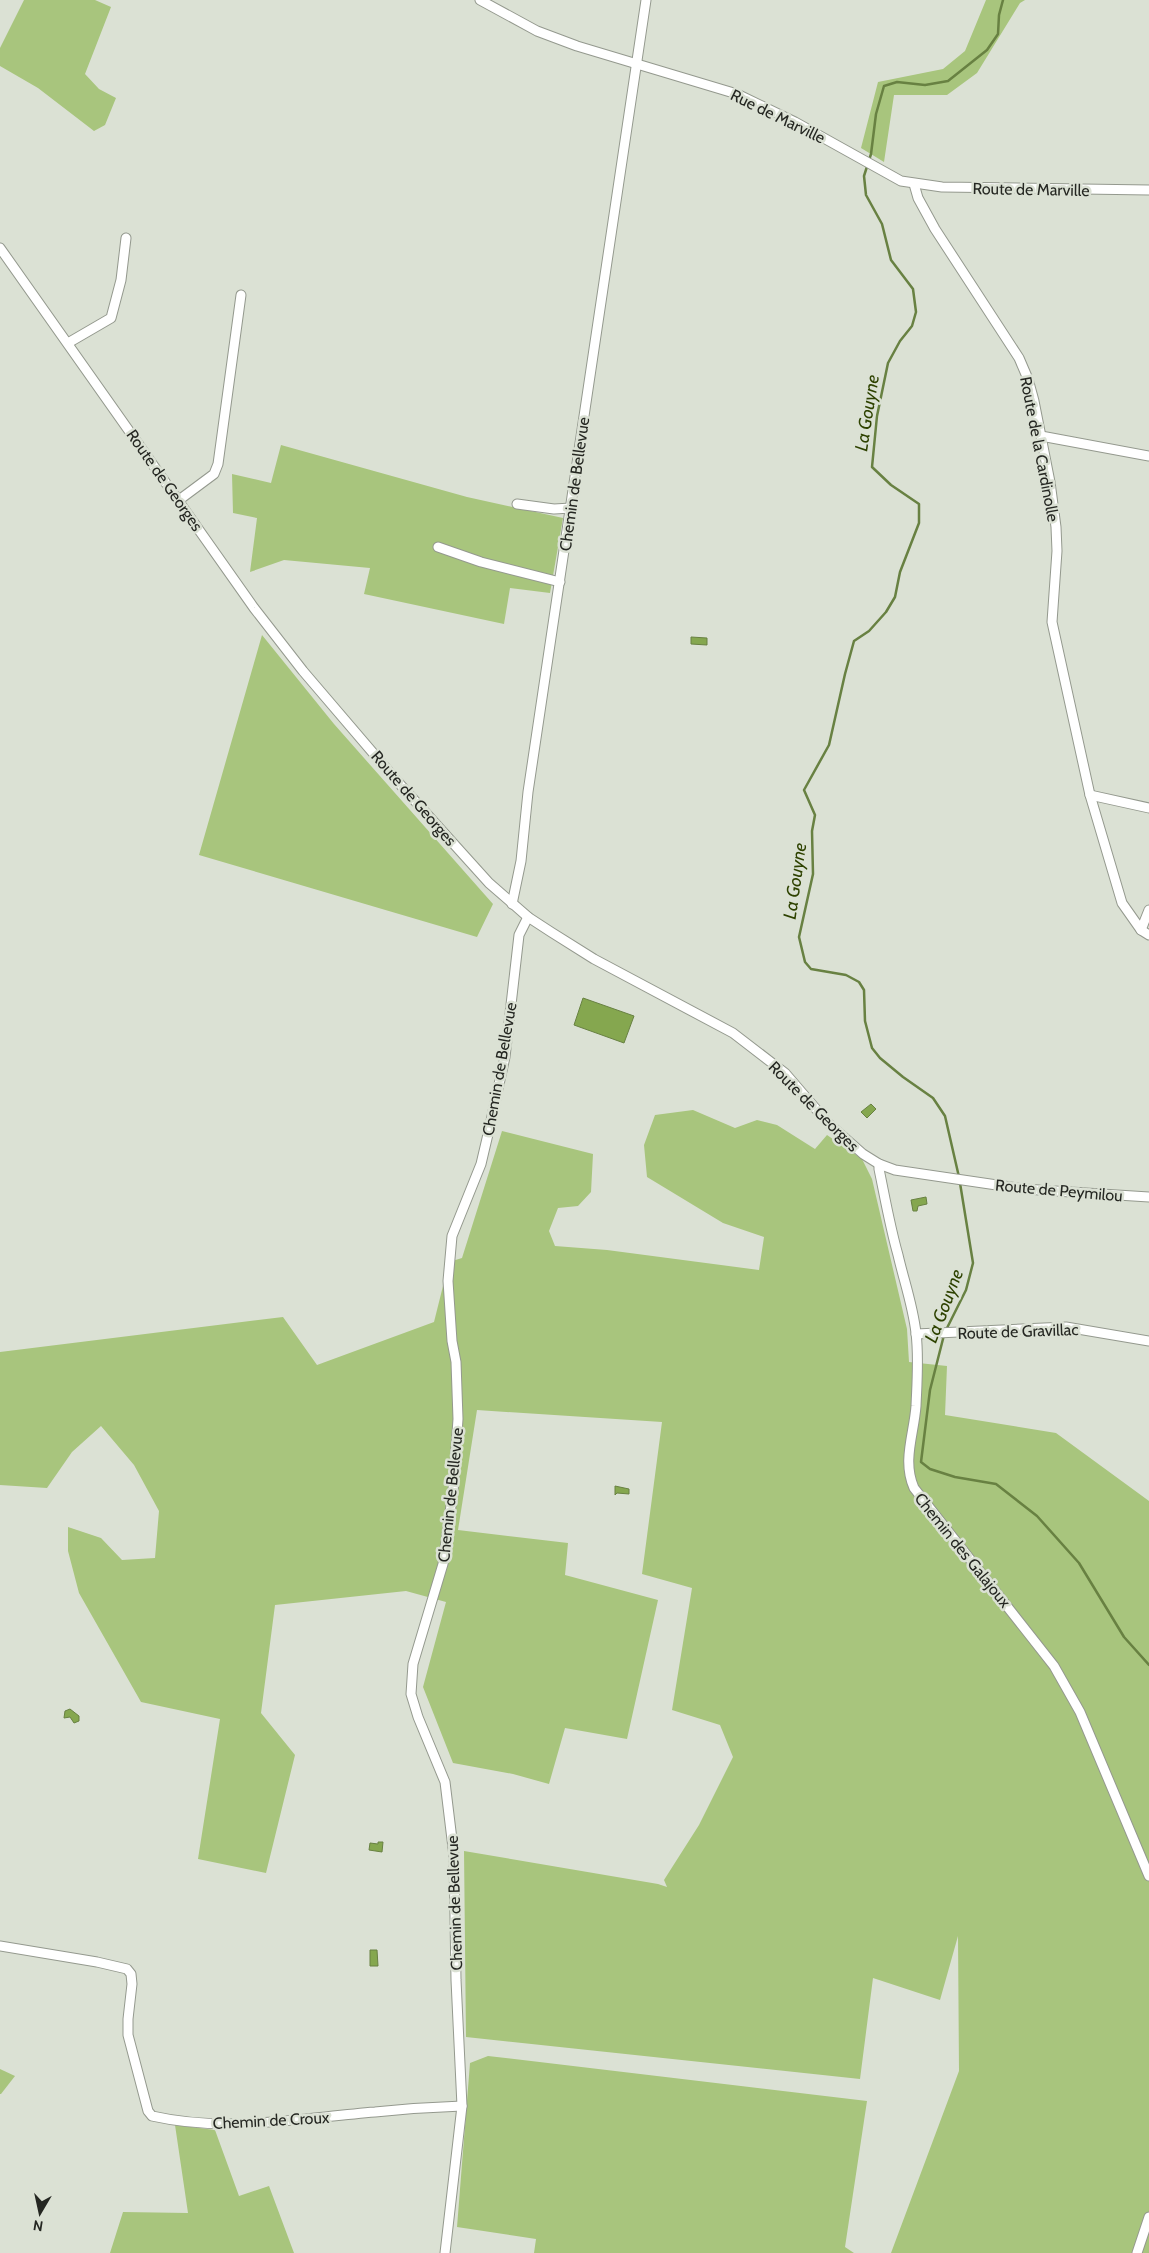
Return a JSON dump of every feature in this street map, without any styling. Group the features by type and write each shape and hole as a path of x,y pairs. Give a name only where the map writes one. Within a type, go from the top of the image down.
{"street":[{"name":"Rue de Marville","path":"480,0 537,31 577,46 737,94 795,122 881,171 914,184"},
{"name":"Chemin de Bellevue","path":"512,904 521,861 528,792 646,0"},
{"name":"Route de Marville","path":"914,184 942,187 1149,190"},
{"name":"Route de la Cardinolle","path":"914,184 918,198 935,229 1020,358 1028,379 1041,436 1056,527 1052,622 1090,795 1122,903 1145,933"},
{"path":"68,343 111,318 121,280 126,238"},
{"name":"Route de Georges","path":"0,248 254,608 303,671 397,781 489,883 528,917 594,959 733,1033 785,1072 828,1123 863,1154 895,1170 969,1181"},
{"path":"179,500 214,474 218,464 241,295"},
{"path":"1041,436 1149,456"},
{"path":"517,504 554,509 570,508"},
{"path":"438,547 481,562 560,582"},
{"path":"1090,795 1149,808"},
{"path":"1145,933 1149,910"},
{"name":"Chemin de Bellevue","path":"445,2253 462,2106 452,1826 445,1782 414,1706 411,1680 412,1664 437,1588 447,1545 453,1491 458,1419 456,1362 452,1341 448,1281 452,1236 481,1164 505,1057 519,936 528,917"},
{"name":"Chemin des Galajoux","path":"880,1164 878,1169 897,1254 912,1309 916,1334 918,1357 916,1410 908,1462 910,1480 914,1488 1054,1666 1080,1712 1149,1876"},
{"name":"Route de Peymilou","path":"969,1181 1024,1189 1149,1197"},
{"name":"Route de Gravillac","path":"916,1334 1066,1327 1149,1340"},
{"name":"Chemin de Croux","path":"0,1946 97,1962 127,1969 131,1974 132,1984 128,2035 149,2114 152,2116 197,2124 244,2125 375,2112 462,2106"},
{"path":"1137,2253 1149,2216"}],"shaded area":[{"path":"24,0 95,0 111,7 85,74 99,89 116,98 105,125 94,131 38,88 0,66 0,48"},
{"path":"986,0 1025,0 1020,3 977,73 947,95 894,95 884,162 861,148 878,82 943,69 965,51"},
{"path":"281,445 467,497 563,518 550,593 510,588 504,624 364,594 370,568 284,560 250,572 257,518 233,513 232,474 271,483"},
{"path":"262,635 334,724 493,904 477,937 199,855"},
{"path":"691,637 707,638 707,645 691,644"},
{"path":"583,998 634,1016 624,1043 574,1025"},
{"path":"871,1104 876,1109 867,1118 861,1112"},
{"path":"693,1110 735,1128 757,1120 777,1125 815,1149 827,1135 862,1159 872,1179 907,1329 909,1362 947,1366 945,1415 1056,1433 1149,1501 1149,2253 891,2253 959,2071 958,1936 940,2000 873,1978 860,2079 466,2037 464,1851 667,1887 664,1880 699,1825 733,1757 720,1725 672,1710 692,1588 642,1574 662,1422 477,1410 458,1530 568,1543 565,1575 658,1600 627,1739 565,1728 549,1784 513,1774 453,1763 423,1687 446,1602 406,1591 275,1605 261,1713 295,1755 266,1873 198,1859 220,1719 141,1702 79,1593 68,1551 68,1527 101,1538 122,1560 155,1558 159,1511 134,1465 101,1426 72,1452 47,1488 0,1485 0,1352 283,1317 317,1365 434,1322 449,1262 462,1258 502,1131 593,1154 591,1192 578,1206 558,1208 549,1231 555,1246 607,1250 759,1270 764,1237 723,1223 647,1177 644,1145 655,1115"},
{"path":"926,1197 927,1204 918,1206 917,1211 913,1211 911,1200"},
{"path":"615,1486 629,1489 629,1494 617,1493 615,1495"},
{"path":"70,1709 79,1716 79,1721 74,1723 70,1717 64,1718 65,1711"},
{"path":"378,1842 383,1842 382,1852 369,1850 370,1843 378,1844"},
{"path":"370,1950 377,1950 378,1966 370,1966"},
{"path":"488,2056 867,2101 845,2247 854,2253 534,2253 536,2239 457,2227 470,2063"},
{"path":"0,2069 15,2076 1,2094 0,2094"},
{"path":"175,2125 215,2130 239,2196 269,2186 294,2253 110,2253 123,2212 188,2213"}],"waterway":[{"name":"La Gouyne","path":"959,1177 945,1116 933,1098 903,1077 880,1058 872,1048 865,1021 864,990 859,982 846,975 811,969 805,962 799,937 813,874 812,831 815,815 804,790 829,745 854,641 869,631 886,612 895,597 900,572 919,523 919,504 891,485 872,467 877,416 888,363 900,341 912,326 916,312 913,289 891,260 882,224 866,195 864,176 871,154 876,114 884,86 897,82 925,85 948,81 987,50 998,34 999,15 1003,0"},
{"name":"La Gouyne","path":"946,1330 966,1290 973,1263 960,1183"},
{"name":"La Gouyne","path":"944,1335 930,1390 921,1462 930,1469 955,1477 996,1484 1037,1516 1079,1563 1124,1637 1149,1665"}]}
